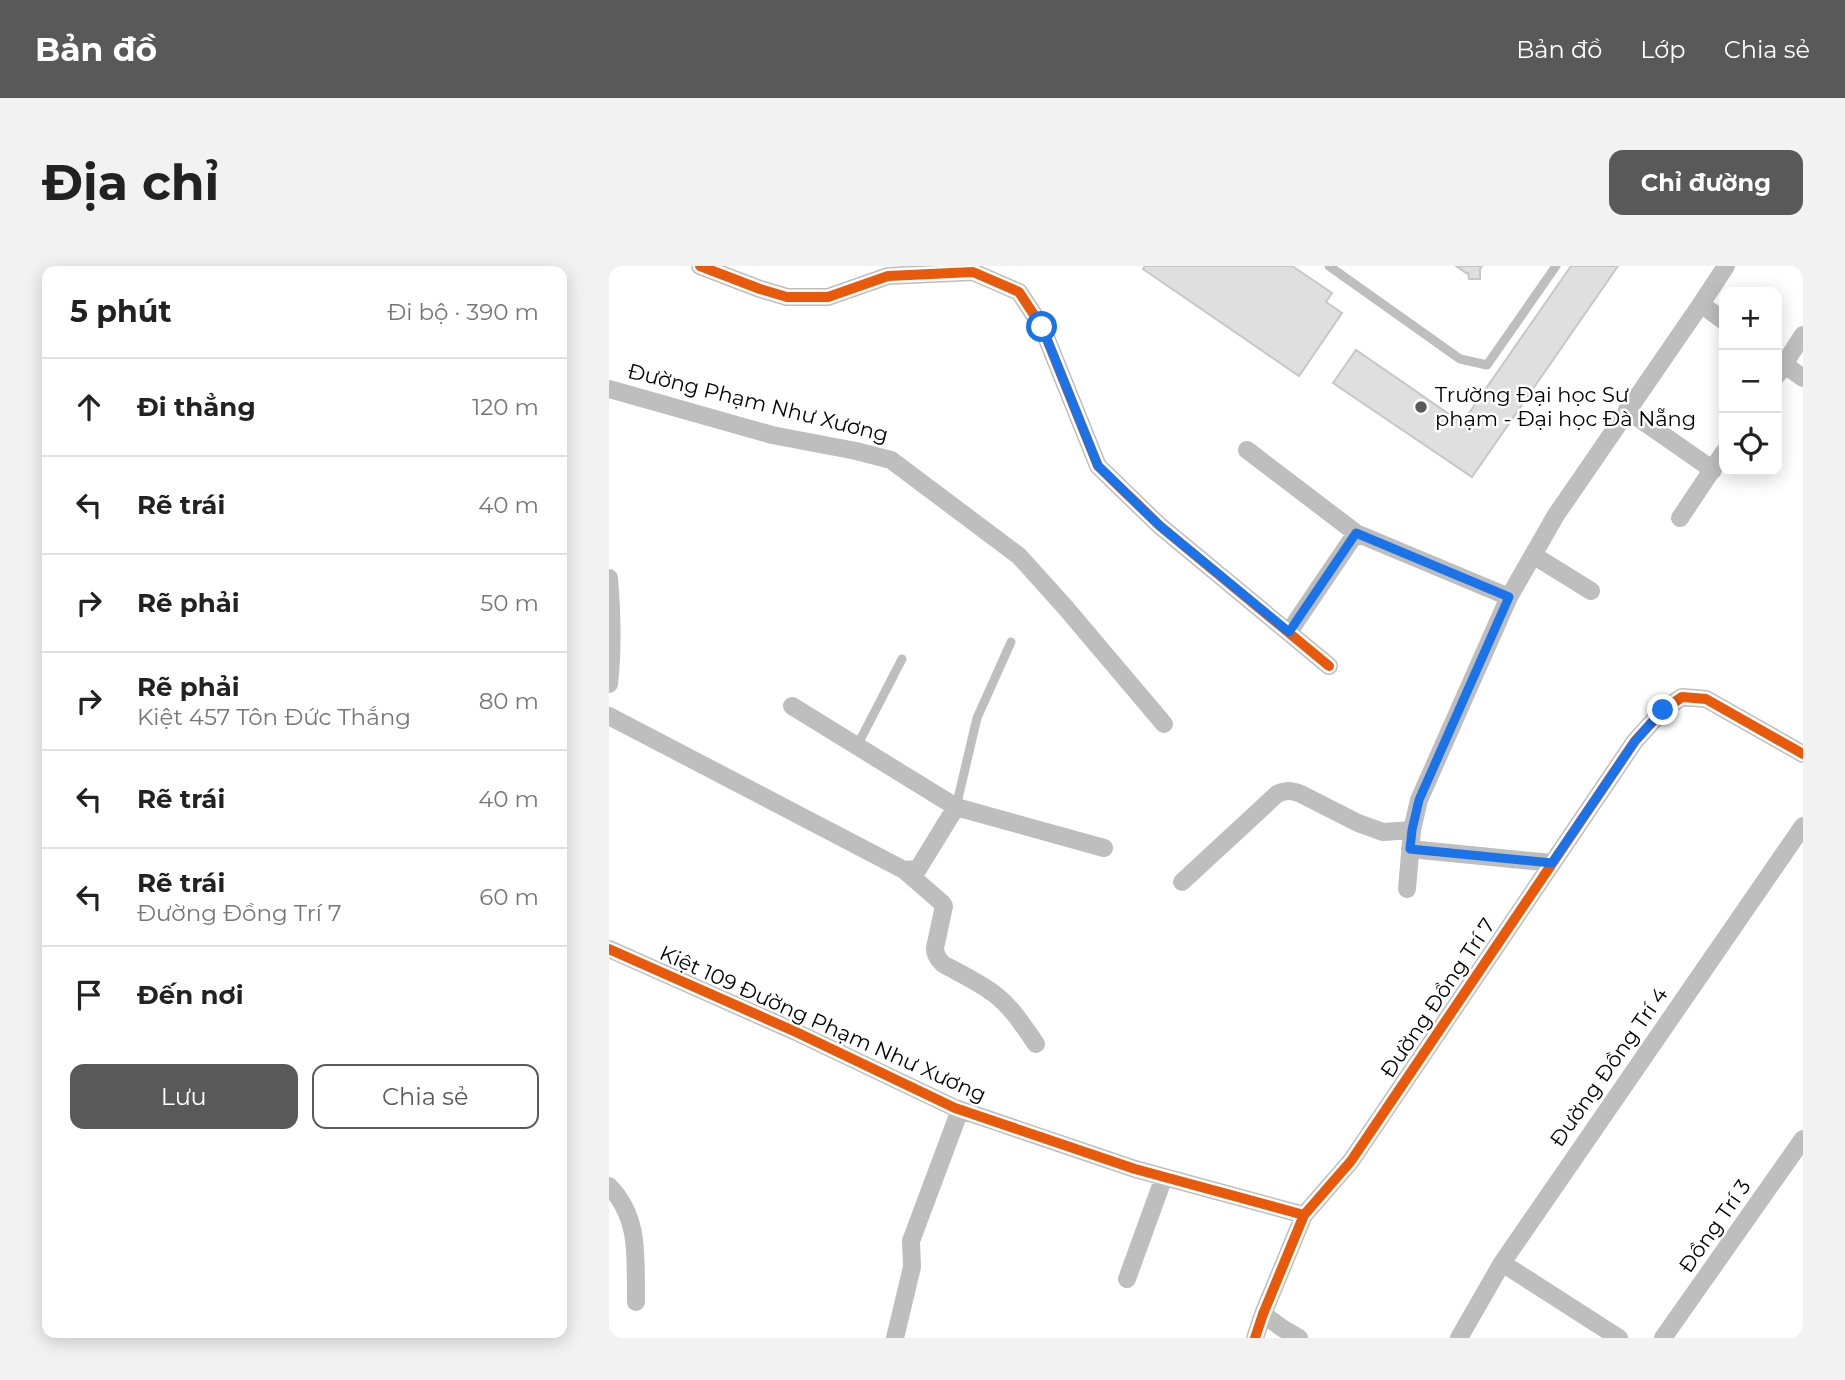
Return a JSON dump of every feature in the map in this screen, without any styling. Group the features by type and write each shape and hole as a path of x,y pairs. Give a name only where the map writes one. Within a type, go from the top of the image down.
{"street":[{"path":"700,266 787,297 828,297 888,276 951,270 973,272 1019,292 1042,327 1098,466 1160,526 1329,666"},
{"path":"1407,889 1412,830 1419,800 1509,597 1556,515 1726,266"},
{"path":"1701,304 1719,317"},
{"path":"1782,362 1803,335"},
{"path":"1782,368 1803,378"},
{"name":"Đường Phạm Như Xương","path":"609,389 772,435 891,460 1019,556 1164,724"},
{"path":"1627,410 1713,470"},
{"path":"1247,450 1356,533 1509,597"},
{"path":"1680,518 1719,460"},
{"path":"1289,632 1356,533"},
{"path":"1533,555 1591,591"},
{"path":"609,578 612,658 609,684"},
{"name":"Đường Đồng Trí 7","path":"1255,1338 1304,1215 1350,1161 1635,741 1663,710 1682,697 1706,699 1803,754"},
{"path":"792,706 956,807 1104,848"},
{"path":"609,716 904,870 944,906 935,947 939,960 998,997 1036,1044"},
{"path":"1182,882 1277,794 1291,790 1358,823 1383,832 1412,830"},
{"path":"904,870 918,869 956,807"},
{"name":"Đường Đồng Trí 4","path":"1459,1338 1502,1263 1803,827"},
{"path":"1410,849 1552,863"},
{"name":"Kiệt 109 Đường Phạm Như Xương","path":"609,949 796,1032 960,1110 1135,1169 1304,1215"},
{"path":"895,1338 912,1267 911,1241 960,1110"},
{"name":"Đồng Trí 3","path":"1663,1338 1803,1139"},
{"path":"1127,1279 1164,1177"},
{"path":"609,1186 622,1201 633,1231 636,1301"},
{"path":"1502,1263 1619,1338"},
{"path":"1263,1314 1299,1338"}],"lane":[{"path":"1329,266 1460,359 1487,365 1556,266"},
{"path":"956,807 977,718 1011,642"},
{"path":"857,746 902,659"}],"building":[{"path":"1145,266 1292,266 1332,293 1326,302 1342,313 1299,376 1143,269"},
{"path":"1456,266 1482,266 1480,279 1469,279 1468,273"},
{"path":"1571,266 1618,266 1472,477 1333,383 1356,350 1462,423"}],"cycle path":[{"path":"700,266 787,297 828,297 888,276 973,272 1019,292 1042,327 1098,466 1160,526 1329,666"},
{"path":"1255,1338 1304,1215 1351,1161 1635,741 1663,710 1682,697 1706,699 1803,754"},
{"path":"609,949 796,1032 955,1108 1135,1169 1304,1215"}],"place":[{"name":"Trường Đại học Sư phạm - Đại học Đà Nẵng","path":"1421,407"}],"route":[{"path":"1042,327 1098,466 1160,526 1289,632 1356,533 1509,597 1419,800 1410,849 1552,863 1635,741 1663,710"}]}
